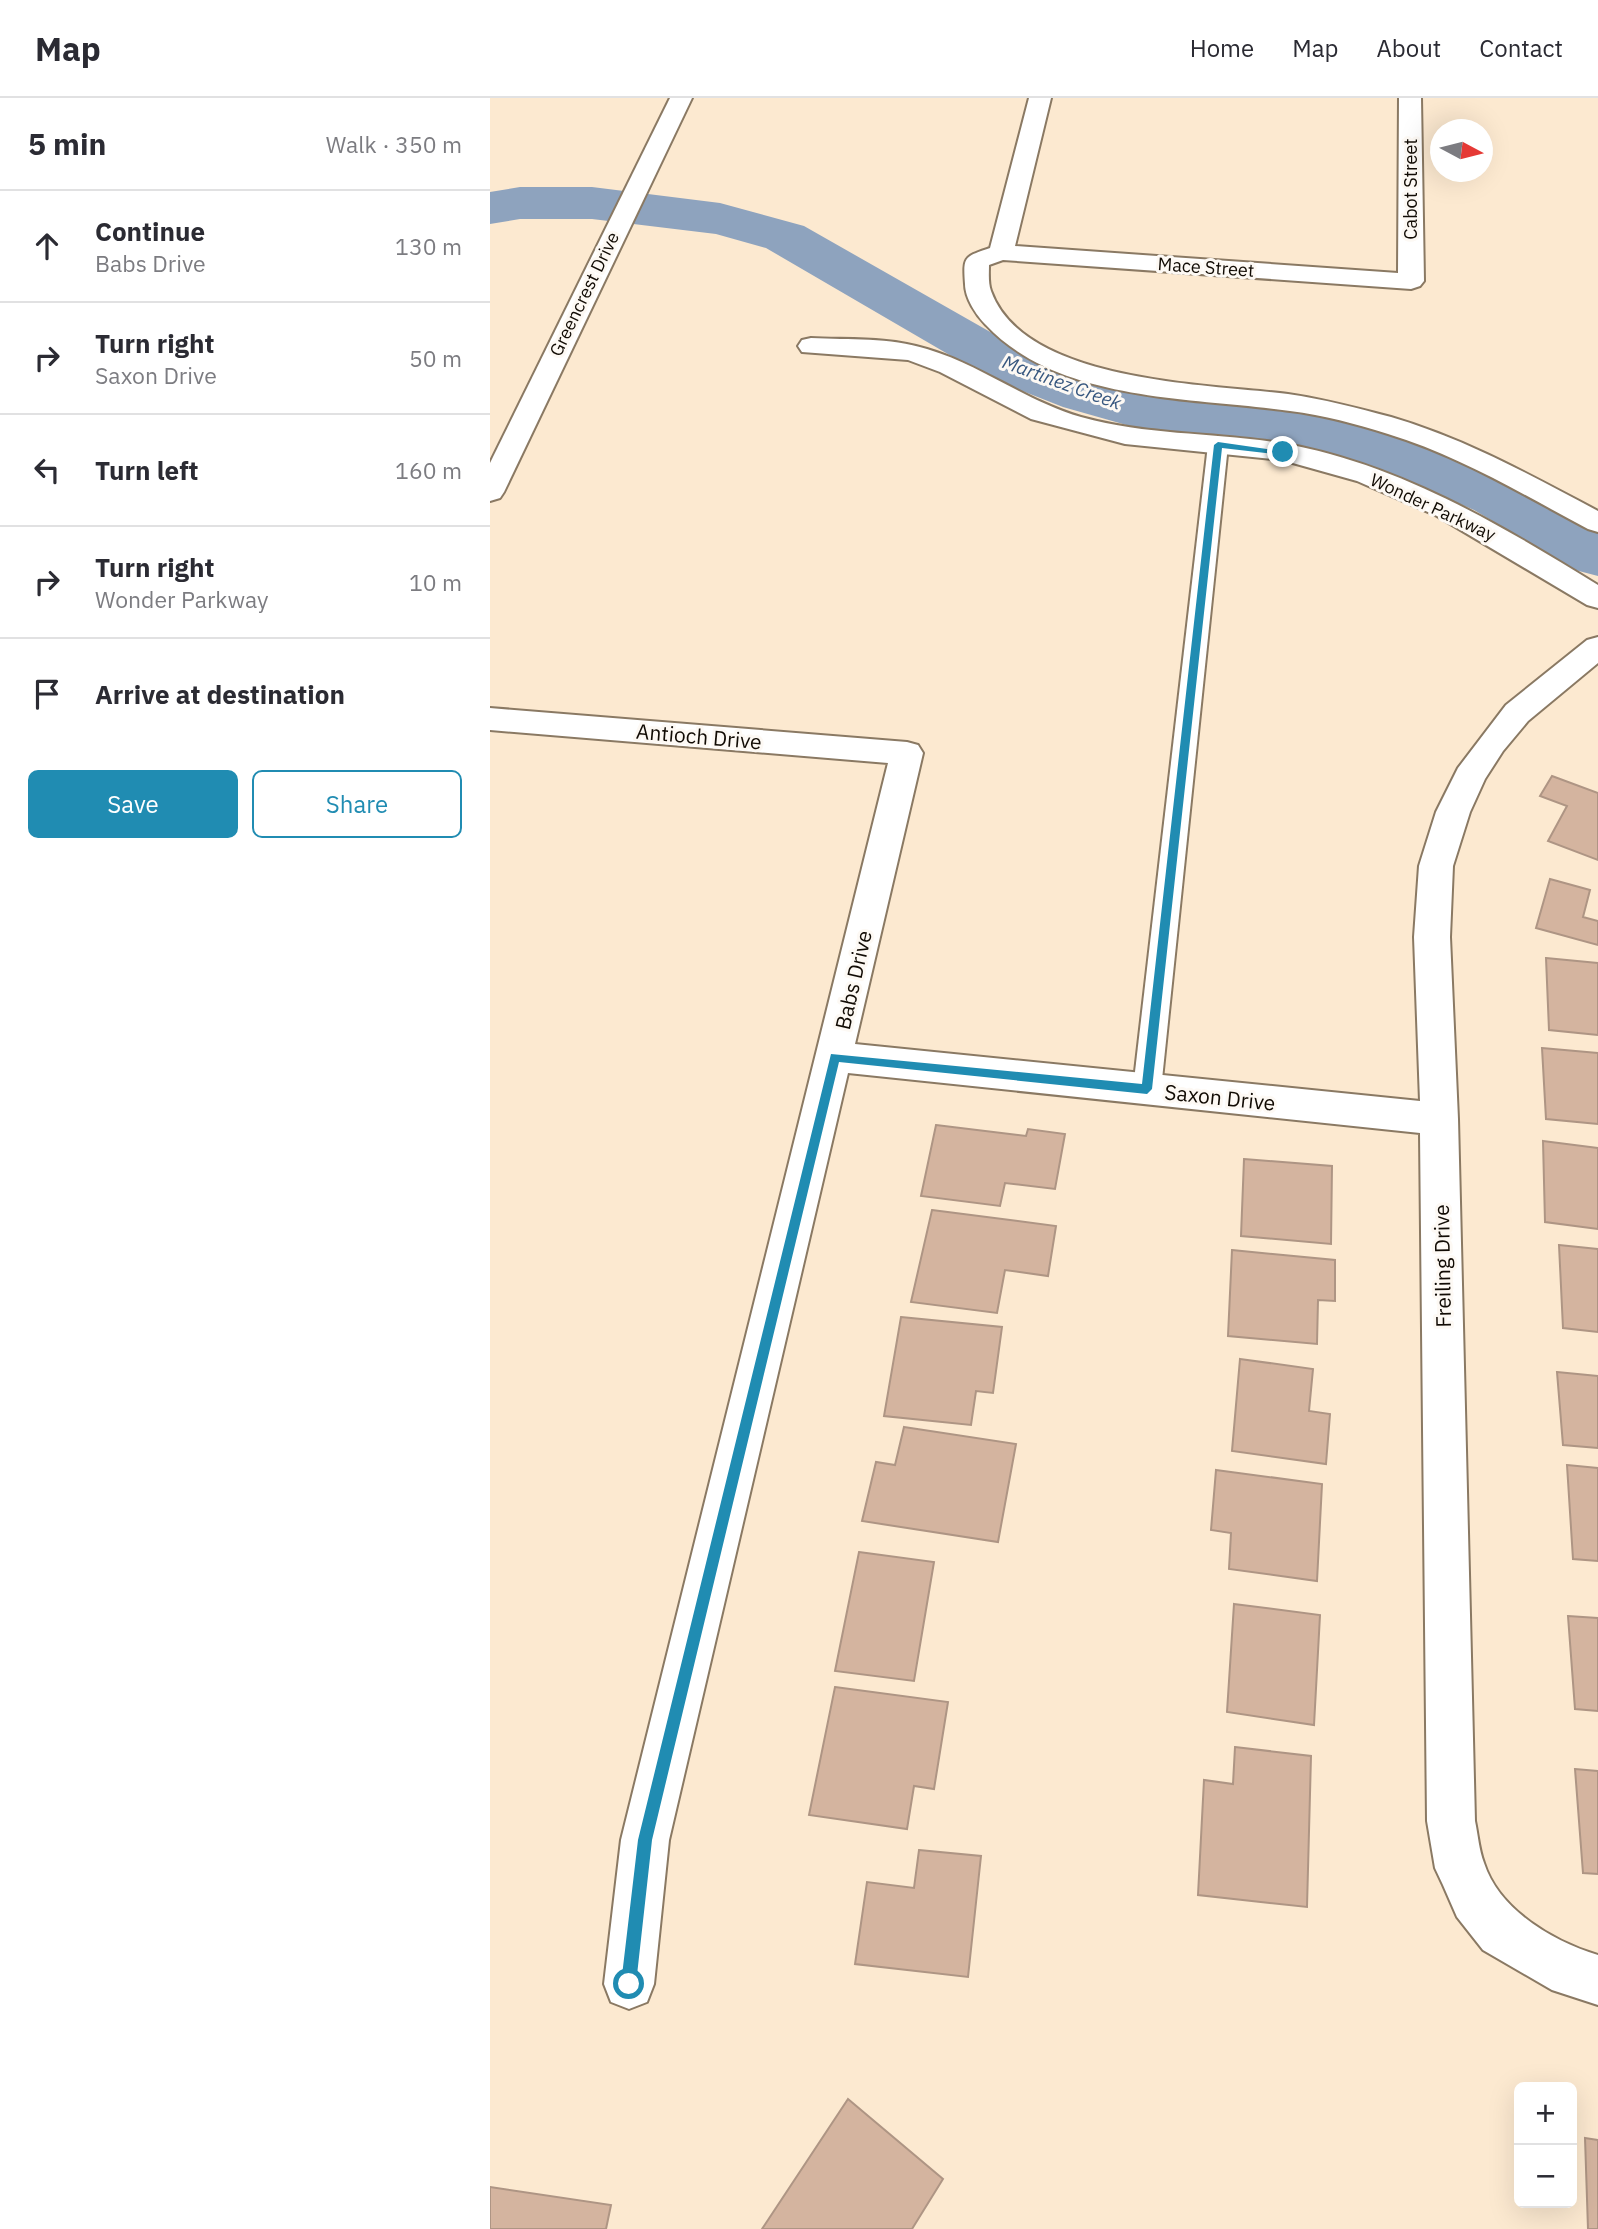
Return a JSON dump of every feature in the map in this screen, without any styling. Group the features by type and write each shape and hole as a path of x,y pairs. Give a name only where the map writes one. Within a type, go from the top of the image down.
{"street":[{"name":"Greencrest Drive","path":"490,492 681,98"},
{"path":"1040,98 1001,252 976,261 974,277 979,298 997,324 1014,339 1043,354 1143,386 1335,411 1424,438 1462,451 1598,523"},
{"name":"Cabot Street","path":"1410,98 1411,281"},
{"name":"Mace Street","path":"1001,252 1411,281"},
{"name":"Wonder Parkway","path":"811,346 915,353 950,367 1040,412 1107,432 1173,442 1258,448 1320,460 1403,488 1464,518 1598,598"},
{"name":"Freiling Drive","path":"1598,646 1517,713 1470,776 1453,812 1436,866 1432,937 1439,1119 1451,1821 1460,1868 1475,1899 1502,1932 1570,1972 1598,1980"},
{"name":"Antioch Drive","path":"490,719 907,753"},
{"name":"Babs Drive","path":"629,1984 645,1840 907,753"},
{"name":"Saxon Drive","path":"835,1057 1439,1119"}],"lane":[{"path":"1147,1089 1218,445"}],"building":[{"path":"1552,776 1598,793 1598,860 1548,841 1567,806 1540,796"},
{"path":"1550,879 1590,890 1583,917 1598,921 1598,945 1536,928"},
{"path":"1546,958 1598,963 1598,1035 1549,1030"},
{"path":"1542,1048 1598,1053 1598,1124 1546,1119"},
{"path":"936,1125 1026,1136 1028,1129 1065,1134 1055,1189 1005,1183 1000,1206 921,1196"},
{"path":"1543,1141 1598,1148 1598,1229 1545,1222"},
{"path":"1244,1159 1332,1166 1331,1244 1241,1236"},
{"path":"932,1210 1056,1226 1048,1276 1005,1270 997,1313 911,1302"},
{"path":"1559,1245 1598,1249 1598,1332 1563,1328"},
{"path":"1232,1250 1335,1260 1335,1301 1318,1300 1317,1344 1228,1336"},
{"path":"901,1317 1002,1327 993,1393 976,1391 971,1425 884,1416"},
{"path":"1240,1359 1313,1369 1309,1411 1330,1414 1326,1464 1232,1451"},
{"path":"1557,1372 1598,1376 1598,1448 1563,1445"},
{"path":"904,1427 1016,1444 998,1542 862,1521 876,1462 895,1465"},
{"path":"1567,1465 1598,1468 1598,1561 1573,1559"},
{"path":"1216,1470 1322,1484 1317,1581 1229,1569 1231,1533 1211,1530"},
{"path":"859,1552 934,1562 914,1681 835,1671"},
{"path":"1234,1604 1320,1615 1314,1725 1227,1712"},
{"path":"1568,1616 1598,1618 1598,1711 1575,1709"},
{"path":"835,1687 948,1702 934,1789 914,1786 907,1829 809,1815"},
{"path":"1235,1747 1311,1756 1307,1907 1198,1895 1204,1780 1233,1784"},
{"path":"1575,1769 1598,1771 1598,1874 1583,1873"},
{"path":"919,1850 981,1856 968,1977 855,1964 867,1882 914,1888"},
{"path":"848,2099 943,2179 912,2229 762,2229"},
{"path":"1585,2138 1598,2140 1598,2229 1588,2229"},
{"path":"490,2187 611,2205 606,2229 490,2229"}],"waterway":[{"name":"Martinez Creek","path":"490,208 520,203 592,203 720,219 785,237 1009,366 1084,395 1137,410 1308,430 1408,460 1496,496 1598,556"}],"route":[{"path":"629,1984 645,1840 835,1057 1147,1089 1218,445 1283,452"}]}
